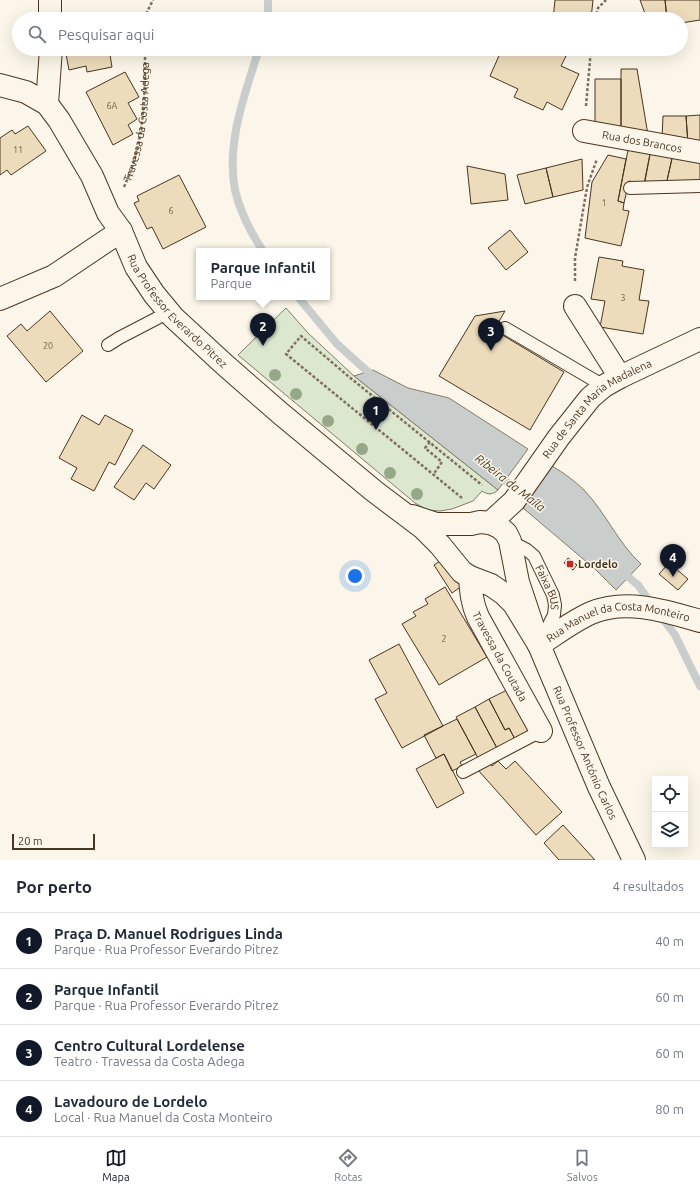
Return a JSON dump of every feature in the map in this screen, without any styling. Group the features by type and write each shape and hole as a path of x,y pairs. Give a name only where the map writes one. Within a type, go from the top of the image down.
{"street":[{"path":"50,0 50,12"},
{"path":"47,104 50,56"},
{"name":"Rua Professor Everardo Pitrez","path":"0,85 26,92 47,104 59,120 92,176 108,213 121,231 136,267 154,294 169,312 224,365 280,413 374,491 399,509"},
{"name":"Rua dos Brancos","path":"584,131 700,152"},
{"path":"0,299 54,276 121,231"},
{"path":"575,306 612,381"},
{"name":"Rua de Santa Maria Madalena","path":"498,534 514,501 559,437 590,398 612,381 700,339"},
{"path":"399,509 412,516 436,524 498,534"},
{"path":"399,509 423,528 469,574 497,589 509,599 539,645"},
{"name":"Travessa da Coutada","path":"498,534 462,529 456,537 453,546 453,555 469,574 471,598 478,617 541,731"},
{"path":"469,574 489,579 498,575 505,569 510,561 498,534"},
{"path":"498,534 518,582 539,645"},
{"name":"Rua Manuel da Costa Monteiro","path":"539,645 592,613 610,607 639,607 660,610 700,621"},
{"name":"Rua Professor António Carlos","path":"539,645 599,787 634,860"}],"lane":[{"path":"630,188 700,186"},
{"path":"108,345 169,312"},
{"path":"505,328 612,381"},
{"name":"Faixa BUS","path":"498,534 528,550 534,556 553,595 555,605 554,615 539,645"},
{"path":"463,772 541,731"}],"path":[{"path":"147,12 153,0"},
{"path":"597,12 598,8 606,0"},
{"name":"Travessa da Costa Adega","path":"108,213 130,174 137,149 145,103 145,56"},
{"path":"584,131 590,56"},
{"path":"575,306 575,258 586,193 605,134"},
{"path":"467,501 433,476 286,354 301,336 482,485"},
{"path":"430,442 425,448 442,462 433,476"}],"green space":[{"path":"286,308 308,333 354,376 498,490 490,494 482,491 473,501 452,509 440,511 427,510 415,503 238,355"}],"shaded area":[{"path":"373,370 408,388 449,398 528,449 498,490 354,376"},
{"path":"552,466 577,483 584,490 599,508 625,547 641,564 616,590 595,569 523,508"}],"building":[{"path":"555,0 593,0 592,12 554,12"},
{"path":"640,0 665,0 666,12 644,12"},
{"path":"665,0 700,0 700,20 688,22 688,12 666,12"},
{"path":"66,56 110,56 112,67 87,72 86,66 69,70"},
{"path":"499,56 566,56 561,66 579,74 562,110 547,102 543,110 514,97 518,89 490,76"},
{"path":"621,69 637,69 648,135 621,130"},
{"path":"125,72 139,97 128,103 137,119 128,125 133,134 113,145 86,92"},
{"path":"595,79 621,79 621,130 595,124"},
{"path":"700,115 700,147 688,144 686,116"},
{"path":"663,116 686,116 688,144 662,139"},
{"path":"28,126 46,151 11,175 7,170 0,175 0,138 12,130 15,134"},
{"path":"629,145 651,149 644,184 629,181 624,203 618,201"},
{"path":"651,149 673,154 666,185 645,181"},
{"path":"673,154 700,157 700,185 666,185"},
{"path":"608,155 626,159 618,201 624,203 623,210 629,211 621,246 585,238 592,182"},
{"path":"582,159 583,190 553,197 546,168"},
{"path":"467,166 505,174 508,200 471,204"},
{"path":"546,168 553,197 525,204 517,175"},
{"path":"179,175 206,227 163,249 152,227 147,229 134,203 139,201 137,196"},
{"path":"510,230 528,252 506,270 488,248"},
{"path":"599,257 623,261 622,266 644,270 639,300 649,301 643,334 600,327 605,301 591,299"},
{"path":"50,311 83,351 46,382 7,336 21,324 27,331"},
{"path":"505,311 494,330 564,372 530,430 439,376 475,316"},
{"path":"82,415 99,425 105,415 133,430 115,465 109,462 94,491 71,479 77,468 59,458"},
{"path":"143,445 171,465 154,489 146,483 134,500 114,487"},
{"path":"568,558 577,565 573,570 564,563"},
{"path":"443,559 462,586 452,593 434,565"},
{"path":"669,563 688,579 678,590 659,574"},
{"path":"445,587 487,657 439,685 402,624 416,616 413,612 428,604 425,599"},
{"path":"399,644 443,726 402,748 375,699 387,693 369,660"},
{"path":"509,689 532,732 516,741 509,728 505,730 489,699"},
{"path":"489,699 505,730 509,728 516,741 498,750 475,707"},
{"path":"475,707 498,750 479,760 456,717"},
{"path":"457,719 476,754 460,762 462,766 452,771 444,754 436,758 424,735"},
{"path":"444,754 464,793 437,808 416,769"},
{"path":"498,761 506,769 515,761 562,812 536,835 478,770 488,762 492,766"},
{"path":"563,825 595,860 559,860 544,843"}],"waterway":[{"name":"Ribeira da Maíla","path":"268,0 268,12"},
{"name":"Ribeira da Maíla","path":"257,56 238,118 233,154 233,172 235,190 240,206 250,230 261,248"},
{"name":"Ribeira da Maíla","path":"300,300 337,344 376,379"},
{"name":"Ribeira da Maíla","path":"496,474 519,491"},
{"name":"Ribeira da Maíla","path":"621,571 638,585 652,605"},
{"name":"Ribeira da Maíla","path":"661,616 675,635 700,686"}],"place":[{"name":"Parque Infantil","path":"263,346"},
{"name":"Centro Cultural Lordelense","path":"491,351"},
{"name":"Praça D. Manuel Rodrigues Linda","path":"376,430"},
{"name":"Lordelo","path":"570,564"},
{"name":"Lavadouro de Lordelo","path":"673,577"}]}
